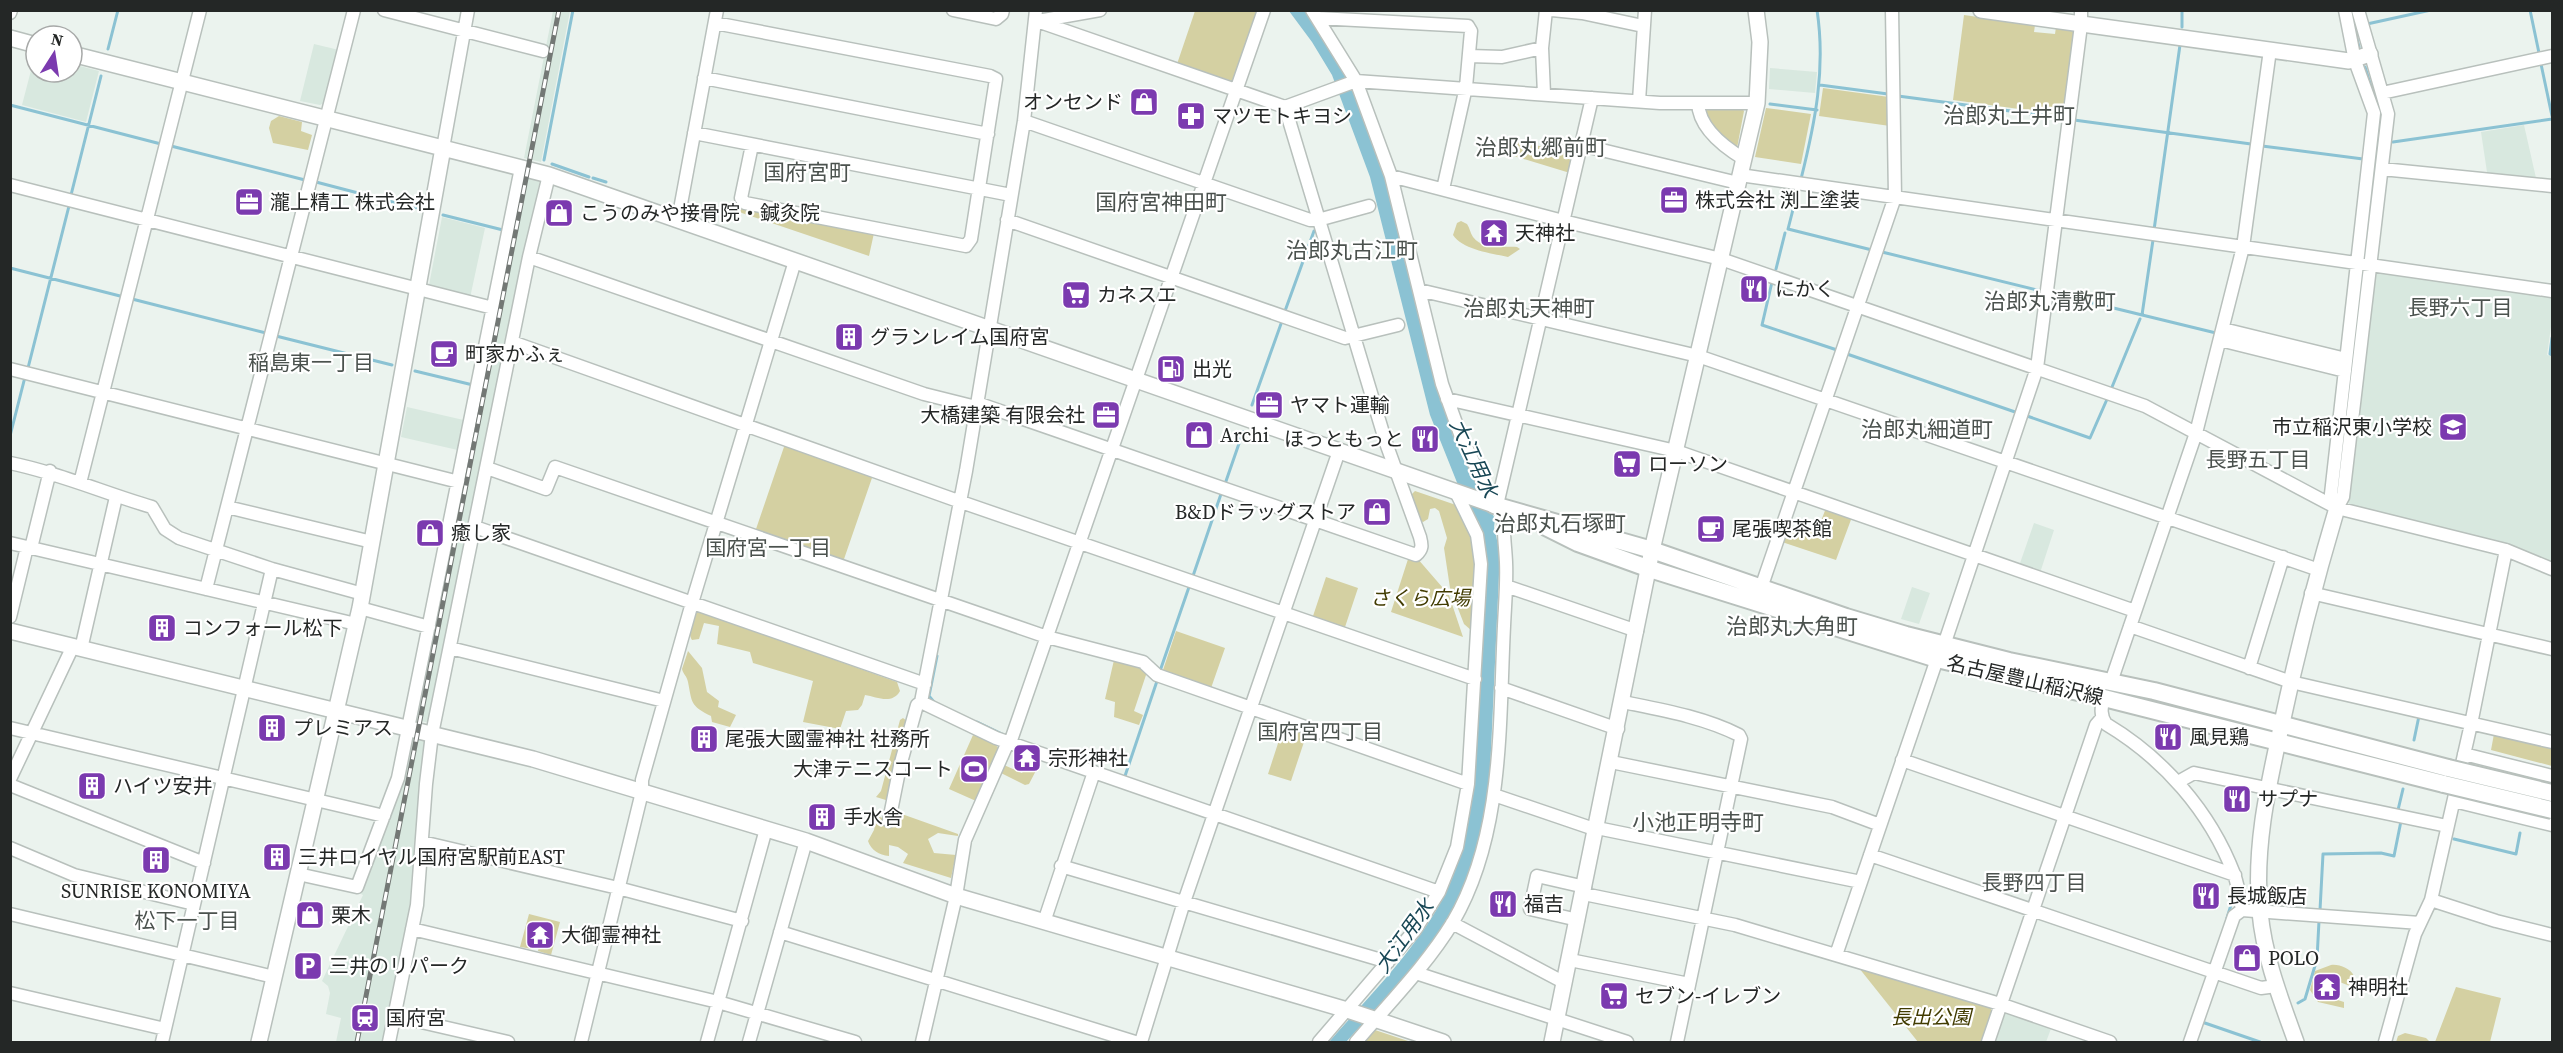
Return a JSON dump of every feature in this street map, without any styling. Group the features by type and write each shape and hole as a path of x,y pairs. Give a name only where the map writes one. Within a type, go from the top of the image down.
{"main road":[{"name":"名古屋豊山稲沢線","path":"1499,506 1652,550 1940,652"},
{"name":"名古屋豊山稲沢線","path":"1499,506 1578,543 1650,569 1940,652 2108,690 2277,742 2446,776 2553,793"},
{"name":"名古屋豊山稲沢線","path":"2108,690 2154,691 2281,724 2553,810"}],"street":[{"path":"80,483 200,10"},
{"path":"206,589 354,10"},
{"path":"384,10 543,51"},
{"path":"259,1042 361,601 468,10"},
{"path":"953,10 996,19 1003,10"},
{"path":"1036,16 1100,10"},
{"path":"922,1042 956,896 965,840 1009,742 1047,637 1264,10"},
{"path":"1544,94 1542,48 1546,10"},
{"path":"1552,10 1643,26"},
{"path":"1639,101 1645,10"},
{"path":"1552,1042 1638,631 1652,550 1757,103 1760,42 1756,10"},
{"path":"1761,588 1895,197 1892,10"},
{"path":"1982,10 2081,18 2270,50 2355,61 2370,54"},
{"path":"2296,1042 2267,954 2260,910 2258,857 2268,788 2281,724 2312,593 2337,508 2343,497 2374,113 2355,61 2345,10"},
{"path":"2337,508 2331,494 2345,365 2382,169 2388,114 2358,10"},
{"path":"1315,14 1468,26 1471,31 1466,87 1443,189"},
{"path":"1315,14 1356,81 1391,176 1447,399 1460,434 1499,506"},
{"path":"1036,16 1285,107 1356,81 1639,101 1757,103"},
{"path":"889,821 900,766 917,705 921,702 961,502 1024,121 1036,16"},
{"path":"678,220 716,17 996,79 971,239 966,246 744,202 741,198 752,145"},
{"path":"1836,955 2037,368 2081,18"},
{"path":"1469,56 1502,57 1542,48"},
{"path":"1988,1042 2096,725 2102,718 2108,690 2196,433 2243,247 2270,50"},
{"path":"2382,93 2553,56"},
{"path":"84,57 549,175 1499,506"},
{"path":"704,78 988,134"},
{"path":"1356,1042 1416,973 1452,922 1469,890 1480,859 1494,795 1501,688 1506,560 1499,506 1592,98"},
{"path":"1698,103 1698,111 1710,132 1721,144 1744,159"},
{"path":"529,257 924,394 977,405 1416,555 1422,546 1420,537 1395,471 1285,107"},
{"path":"1024,121 1310,220 1369,207"},
{"path":"694,133 1011,195"},
{"path":"1581,145 1739,179 1895,197 2553,291"},
{"path":"298,874 357,887 398,778 521,168"},
{"path":"2382,169 2553,186"},
{"path":"389,1042 417,905 432,734 529,257 549,175"},
{"path":"1391,176 1721,259 2145,406 2337,508 2506,550 2553,569"},
{"path":"10,185 493,308"},
{"path":"1007,220 1345,338 1398,325"},
{"path":"581,1042 642,792 642,780 692,603 795,261"},
{"path":"1419,290 1698,356 2006,460 2319,570"},
{"path":"2221,334 2345,365"},
{"path":"512,342 961,502 1475,679"},
{"path":"10,369 459,482"},
{"path":"1447,399 1676,452 2135,611"},
{"path":"1141,1042 1184,902 1340,451"},
{"path":"10,463 50,471 116,497 152,507 165,529 178,538 272,569 429,627"},
{"path":"487,468 546,489 555,467 941,602 1047,637 1143,662 1157,675 1468,784"},
{"path":"10,617 50,471"},
{"path":"1319,1042 1349,1011 1415,930 1438,892 1457,847 1468,784 1481,564 1477,535 1458,492"},
{"path":"10,779 77,647 101,565 116,497"},
{"path":"227,507 372,542"},
{"path":"475,527 925,684"},
{"path":"10,543 356,624"},
{"path":"2385,1042 2420,923 2431,900 2471,724 2506,550"},
{"path":"2249,668 2283,557"},
{"path":"162,1042 272,569"},
{"path":"1506,586 1638,631"},
{"path":"2312,593 2553,649"},
{"path":"2130,626 2291,682 2553,742"},
{"path":"10,631 533,759 806,841 956,896 1349,1011 1443,1042"},
{"path":"450,648 664,701"},
{"path":"1501,688 1618,729"},
{"path":"921,702 1009,742 1438,892"},
{"path":"1623,702 1684,715 1739,735 1741,739 1677,1042"},
{"path":"2102,718 2106,724 2145,752 2178,782 2213,830 2235,875 2242,910"},
{"path":"10,728 384,816"},
{"path":"2464,754 2553,776"},
{"path":"1902,760 2235,875"},
{"path":"1611,762 1832,807 1880,825"},
{"path":"1044,922 1094,772"},
{"path":"2178,782 2194,773 2447,826"},
{"path":"10,785 204,863"},
{"path":"1494,795 1597,829 1861,882"},
{"path":"2454,801 2553,825"},
{"path":"707,1042 766,830"},
{"path":"749,1042 806,841"},
{"path":"422,842 618,888 742,921"},
{"path":"10,848 74,875 194,904"},
{"path":"1870,855 2261,988 2276,986"},
{"path":"1061,866 1389,962"},
{"path":"1578,920 1530,909 1537,876 1585,890 1704,918 1836,955 2000,1004 2110,1042"},
{"path":"2431,900 2496,921 2553,934"},
{"path":"2190,1042 2234,916 2242,910 2420,923"},
{"path":"10,914 274,977"},
{"path":"1452,922 1565,983"},
{"path":"412,929 718,1002 855,1042"},
{"path":"780,932 1135,1042"},
{"path":"1570,960 1689,984"},
{"path":"1416,973 1627,1042"},
{"path":"10,993 165,1029"},
{"path":"395,1016 508,1042"}],"shaded area":[{"path":"553,11 570,11 541,162 524,158"},
{"path":"314,44 339,50 326,102 320,105 300,101"},
{"path":"84,67 99,71 86,122 22,105 27,84 84,84"},
{"path":"1770,68 1817,72 1815,93 1769,89"},
{"path":"2524,125 2536,178 2484,174 2487,172 2481,132"},
{"path":"523,177 540,180 432,723 414,720"},
{"path":"442,217 485,228 470,298 431,289 429,285"},
{"name":"市立稲沢東小学校","path":"2376,271 2552,295 2552,320 2547,355 2552,356 2552,566 2502,544 2349,504 2345,497 2372,274"},
{"path":"407,407 468,421 462,451 401,437"},
{"path":"2034,523 2054,530 2040,573 2019,566"},
{"path":"1912,587 1930,593 1919,624 1901,619"},
{"path":"411,737 428,741 411,905 384,1042 336,1042 341,1018 326,1014 330,993 328,986 322,981 363,895 359,893 402,783"},
{"path":"2007,1011 2052,1026 2046,1042 1993,1042 2001,1014"}],"green space":[{"path":"1195,11 1257,11 1232,81 1177,64"},
{"path":"1964,15 2035,25 2034,32 2055,34 2056,27 2071,29 2075,35 2064,115 1953,100"},
{"path":"1823,88 1889,97 1890,126 1819,116"},
{"path":"1740,106 1744,111 1737,148 1713,131 1703,107"},
{"path":"1766,108 1811,114 1801,164 1755,157"},
{"path":"279,116 302,122 301,131 312,135 308,150 273,143 269,128 271,121"},
{"path":"1518,140 1575,156 1570,173 1514,156"},
{"path":"734,206 874,233 869,256 733,210"},
{"path":"1461,221 1467,224 1473,237 1483,244 1520,249 1508,257 1463,244 1453,235 1457,223"},
{"path":"785,444 873,475 843,562 755,532"},
{"path":"1415,491 1456,505 1473,533 1477,559 1472,631 1464,624 1450,588 1444,548 1447,538 1439,511 1435,508 1430,509 1428,519 1423,522 1419,520 1411,495"},
{"path":"1826,508 1852,517 1836,560 1782,542 1788,524 1816,534"},
{"name":"さくら広場","path":"1409,556 1417,558 1449,595 1463,637 1391,612"},
{"path":"1326,577 1358,588 1344,630 1312,619"},
{"path":"698,611 897,682 900,691 889,699 865,695 858,710 846,711 840,729 803,722 813,681 753,663 750,652 717,644 719,626 704,623 699,639 692,640 690,625"},
{"path":"1176,631 1225,648 1210,691 1162,673"},
{"path":"688,651 702,668 707,692 719,701 718,707 736,715 730,727 712,722 711,716 693,703 682,669"},
{"path":"1114,660 1142,667 1147,672 1134,711 1143,715 1139,725 1114,717 1115,702 1105,699"},
{"path":"903,718 907,721 889,801 876,797 881,791 900,720"},
{"path":"1284,725 1307,733 1291,781 1268,774"},
{"path":"2494,734 2552,747 2552,766 2491,750"},
{"name":"大津テニスコート","path":"973,735 995,744 999,749 976,801 949,789"},
{"path":"1031,757 1041,761 1029,784 1025,785 1001,773 1004,765 1022,773"},
{"path":"899,813 958,834 958,836 938,833 928,839 934,853 956,855 951,878 903,863 908,854 898,847 889,845 889,856 871,847 868,841 874,830 877,816 894,822"},
{"name":"大御霊神社","path":"529,914 560,922 551,955 538,951 543,926 540,923 533,949 520,947"},
{"path":"2331,965 2344,967 2354,976 2350,986 2329,978 2319,985 2325,996 2344,1002 2344,1008 2318,1002 2310,990 2315,971"},
{"name":"長出公園","path":"1859,968 1989,1006 1993,1012 1983,1042 1918,1042"},
{"path":"2456,987 2501,998 2490,1042 2435,1042"},
{"path":"1375,1030 1411,1042 1362,1042"},
{"path":"2405,1033 2426,1038 2430,1042 2396,1042 2398,1036"}],"water":[{"path":"1289,11 1306,11 1349,77 1385,171 1453,436 1495,519 1494,527 1500,553 1489,794 1474,856 1464,886 1439,933 1401,982 1346,1042 1329,1042 1408,952 1422,932 1446,892 1463,846 1474,776 1485,553 1479,522 1473,517 1460,490 1430,415 1370,177 1332,75 1312,42"}],"waterway":[{"path":"108,49 118,10"},
{"path":"544,160 573,10"},
{"path":"1801,179 1811,137 1820,75 1817,10"},
{"path":"2182,10 2182,27"},
{"path":"2367,24 2431,10"},
{"path":"2530,10 2539,53"},
{"path":"2356,36 2359,47"},
{"path":"2154,230 2180,45"},
{"path":"2541,64 2552,116"},
{"path":"2365,67 2380,116"},
{"path":"71,195 101,76"},
{"path":"1820,85 1888,94"},
{"path":"1898,96 2063,118"},
{"path":"1770,104 1817,110"},
{"path":"10,105 161,144"},
{"path":"2393,142 2552,119"},
{"path":"2074,120 2251,144"},
{"path":"2364,255 2379,123"},
{"path":"171,146 305,180"},
{"path":"2262,146 2363,159"},
{"path":"552,164 589,177"},
{"path":"593,178 606,182"},
{"path":"316,182 404,205"},
{"path":"1798,190 1788,229 1872,250"},
{"path":"28,368 69,206"},
{"path":"415,207 422,209"},
{"path":"443,215 503,230 503,232"},
{"path":"1285,311 1314,231"},
{"path":"1776,269 1785,233"},
{"path":"2142,315 2153,240"},
{"path":"1882,252 2041,291"},
{"path":"10,268 124,297"},
{"path":"1772,282 1762,325 1837,350"},
{"path":"2052,293 2216,333"},
{"path":"132,299 266,333"},
{"path":"2112,387 2140,319"},
{"path":"1252,405 1282,321"},
{"path":"276,336 392,365"},
{"path":"2552,338 2550,354 2552,355"},
{"path":"1847,354 2018,413"},
{"path":"415,371 473,385"},
{"path":"10,436 25,377"},
{"path":"2027,416 2090,438 2108,397"},
{"path":"1225,484 1243,432"},
{"path":"1193,576 1221,494"},
{"path":"1160,671 1189,587"},
{"path":"934,702 929,696 937,656"},
{"path":"1125,776 1157,681"},
{"path":"2414,740 2419,716"},
{"path":"977,722 1002,734"},
{"path":"2398,810 2403,789"},
{"path":"2320,910 2323,854 2381,853 2394,856 2401,821"},
{"path":"2454,839 2516,854 2520,833"},
{"path":"2227,918 2231,905"},
{"path":"2298,1003 2305,999 2317,959 2319,921"},
{"path":"2202,1022 2260,1042"}],"railway":[{"path":"357,1042 559,10"}],"place":[{"name":"オンセンド","path":"1144,102"},
{"name":"マツモトキヨシ","path":"1191,116"},
{"name":"株式会社 渕上塗装","path":"1674,200"},
{"name":"瀧上精工 株式会社","path":"249,202"},
{"name":"こうのみや接骨院・鍼灸院","path":"559,213"},
{"name":"天神社","path":"1494,233"},
{"name":"にかく","path":"1754,289"},
{"name":"カネスエ","path":"1076,295"},
{"name":"グランレイム国府宮","path":"849,337"},
{"name":"町家かふぇ","path":"444,354"},
{"name":"出光","path":"1171,369"},
{"name":"ヤマト運輸","path":"1269,405"},
{"name":"大橋建築 有限会社","path":"1106,415"},
{"name":"市立稲沢東小学校","path":"2453,427"},
{"name":"Archi","path":"1199,435"},
{"name":"ほっともっと","path":"1425,439"},
{"name":"ローソン","path":"1627,464"},
{"name":"B&Dドラッグストア","path":"1377,512"},
{"name":"尾張喫茶館","path":"1711,529"},
{"name":"癒し家","path":"430,533"},
{"name":"コンフォール松下","path":"162,628"},
{"name":"プレミアス","path":"272,728"},
{"name":"風見鶏","path":"2168,737"},
{"name":"尾張大國霊神社 社務所","path":"704,739"},
{"name":"宗形神社","path":"1027,758"},
{"name":"大津テニスコート","path":"974,769"},
{"name":"ハイツ安井","path":"92,786"},
{"name":"サプナ","path":"2237,799"},
{"name":"手水舎","path":"822,817"},
{"name":"三井ロイヤル国府宮駅前EAST","path":"277,857"},
{"name":"SUNRISE KONOMIYA","path":"156,860"},
{"name":"長城飯店","path":"2206,896"},
{"name":"福吉","path":"1503,904"},
{"name":"栗木","path":"310,915"},
{"name":"大御霊神社","path":"540,935"},
{"name":"POLO","path":"2247,958"},
{"name":"三井のリパーク","path":"308,966"},
{"name":"神明社","path":"2327,987"},
{"name":"セブン-イレブン","path":"1614,996"},
{"name":"国府宮","path":"365,1018"}],"district":[{"name":"治郎丸土井町","path":"2009,115"},
{"name":"治郎丸郷前町","path":"1541,147"},
{"name":"国府宮町","path":"807,172"},
{"name":"国府宮神田町","path":"1161,202"},
{"name":"治郎丸古江町","path":"1352,250"},
{"name":"治郎丸清敷町","path":"2050,301"},
{"name":"長野六丁目","path":"2460,307"},
{"name":"治郎丸天神町","path":"1529,308"},
{"name":"稲島東一丁目","path":"311,362"},
{"name":"治郎丸細道町","path":"1927,429"},
{"name":"長野五丁目","path":"2258,459"},
{"name":"治郎丸石塚町","path":"1560,523"},
{"name":"国府宮一丁目","path":"768,547"},
{"name":"治郎丸大角町","path":"1792,626"},
{"name":"国府宮四丁目","path":"1320,731"},
{"name":"小池正明寺町","path":"1698,822"},
{"name":"長野四丁目","path":"2034,882"},
{"name":"松下一丁目","path":"187,920"}],"water label":[{"name":"大江用水","path":"1474,458"},
{"name":"大江用水","path":"1404,936"}]}
